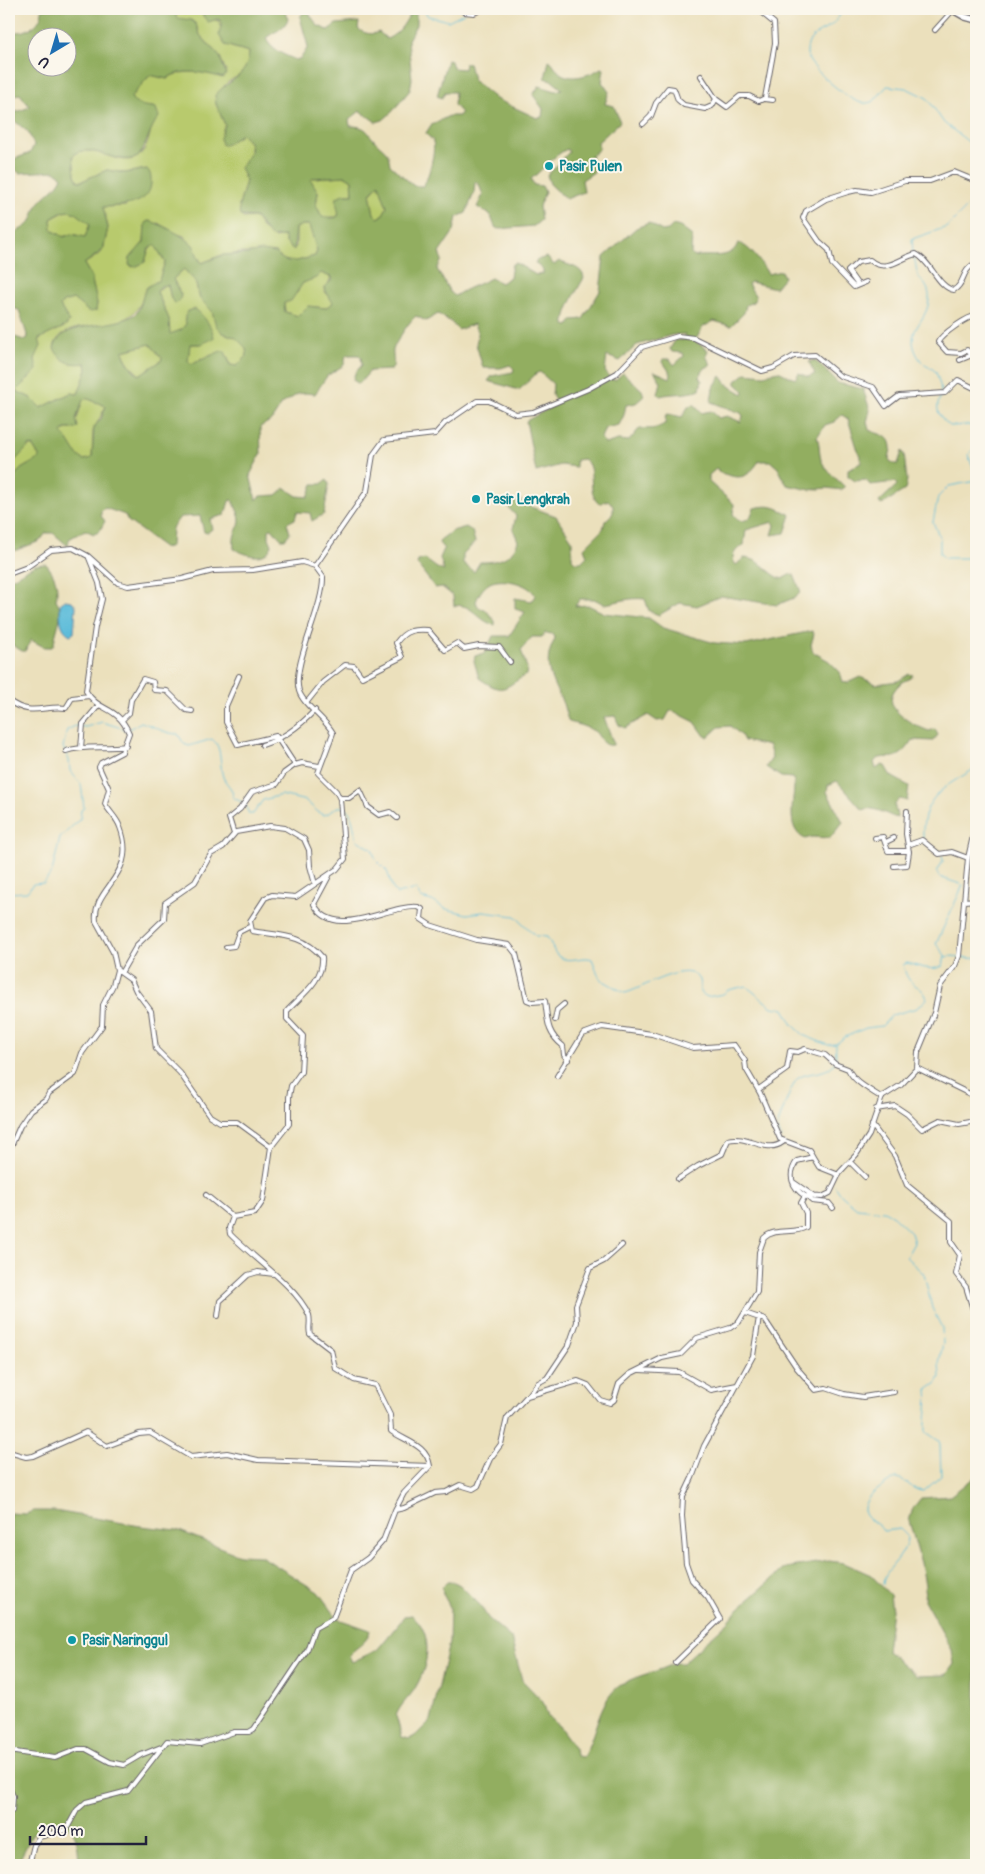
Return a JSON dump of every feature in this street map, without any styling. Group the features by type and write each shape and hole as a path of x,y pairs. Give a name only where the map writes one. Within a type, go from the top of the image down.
{"street":[{"path":"464,12 474,13 483,9"},
{"path":"757,9 774,23 774,56 764,99"},
{"path":"935,30 952,9 976,20"},
{"path":"701,76 716,100 728,107 740,96 751,97 759,101 764,99 774,100"},
{"path":"644,124 653,113 656,103 668,88 674,90 678,100 684,105 705,109 712,106 716,100"},
{"path":"866,282 853,287 832,264 829,251 819,241 803,218 806,211 826,199 848,192 857,190 871,192 899,182 930,181 954,172 976,181"},
{"path":"858,285 848,272 853,265 870,260 874,263 896,264 908,256 919,255 948,288 953,290 960,286 966,270 976,263"},
{"path":"974,354 968,350 962,353 947,352 940,346 938,340 970,317 976,316"},
{"path":"315,566 367,491 373,455 384,440 435,434 445,423 462,414 477,400 489,402 516,414 533,412 610,377 623,368 642,347 663,340 678,336 694,338 762,371 774,368 794,356 815,354 823,359 837,374 874,387 886,406 900,396 944,394 958,380 976,389"},
{"path":"960,360 974,354"},
{"path":"9,574 27,567 45,554 60,548 73,548 88,556 118,583 130,586 182,580 227,569 253,570 302,562 315,566 323,577 323,584 298,684 299,693 315,710 333,735 325,757 319,766 319,775 340,798 345,859 332,872 296,897 272,895 265,898 250,921 249,927"},
{"path":"88,556 100,584 102,599 91,652 86,691 99,705 114,711 122,720 129,733 126,746 122,752 101,763 99,767 109,789 105,804 117,820 122,833 123,866 102,898 96,917 113,952 119,972 132,980 136,991 151,1011 156,1049 180,1073 204,1110 220,1122 237,1122 271,1147"},
{"path":"307,702 323,682 344,665 353,665 362,677 402,657 396,643 400,637 412,629 428,630 445,650 457,644 464,649 479,646 499,647 510,662"},
{"path":"239,676 226,706 226,722 238,744 276,736 295,765"},
{"path":"122,720 129,714 131,700 143,679 153,682 154,690 167,691 186,710 192,711"},
{"path":"9,701 15,706 40,710 56,706 66,708 72,698 89,696"},
{"path":"81,748 83,724 99,705"},
{"path":"262,745 300,725 315,710"},
{"path":"66,751 75,747 126,746"},
{"path":"234,834 229,818 240,809 250,794 277,784 284,773 295,765 302,763 319,766"},
{"path":"340,798 349,798 360,790 374,813 379,816 390,812 397,818"},
{"path":"894,866 907,866 909,851 906,834 906,811"},
{"path":"805,1196 815,1197 830,1193 839,1175 869,1135 876,1109 882,1098 901,1085 917,1068 918,1052 934,1013 940,986 957,962 959,956 968,858 976,823"},
{"path":"9,1151 20,1126 31,1110 75,1074 82,1053 102,1026 103,1005 119,972 137,945 164,919 165,903 195,882 211,854 223,847 234,834 274,826 300,835 307,844 310,866 316,884"},
{"path":"875,838 882,837 886,842 888,852 909,851"},
{"path":"886,842 894,838"},
{"path":"908,846 922,840 940,854 947,852 968,858"},
{"path":"332,872 314,904 330,918 351,921 396,909 419,907 422,910 421,919 430,925 477,940 509,945 516,954 527,1000 532,1002 544,1000 550,1032 554,1040 563,1046 564,1055 568,1060"},
{"path":"964,901 976,900"},
{"path":"226,946 234,946 239,932 249,927"},
{"path":"206,1195 233,1217 255,1213 259,1208 266,1188 271,1147 289,1124 287,1109 291,1086 301,1072 304,1036 287,1019 287,1010 321,973 322,957 317,951 294,936 252,930 249,927"},
{"path":"555,1020 557,1010 564,1004"},
{"path":"546,1007 557,1010"},
{"path":"557,1076 583,1034 602,1027 652,1034 693,1048 733,1045 745,1061 746,1069 758,1089 783,1142"},
{"path":"758,1089 787,1069 790,1050 798,1052 805,1049 826,1055 835,1064 848,1069 851,1076 859,1084 882,1098"},
{"path":"917,1068 976,1097"},
{"path":"876,1109 895,1106 907,1114 922,1129 940,1120 959,1124 976,1121"},
{"path":"872,1125 894,1156 908,1185 951,1221 952,1242 960,1256 956,1274 966,1286 976,1318"},
{"path":"678,1180 698,1166 723,1154 728,1140 740,1137 769,1146 777,1146 783,1142 806,1148 819,1167 839,1175"},
{"path":"813,1157 797,1161 792,1172 795,1190 812,1201 829,1203 833,1208"},
{"path":"850,1162 865,1177"},
{"path":"793,1182 815,1197"},
{"path":"528,1395 578,1381 586,1383 604,1402 610,1403 614,1400 621,1382 640,1370 662,1358 681,1354 697,1338 735,1326 757,1292 759,1252 764,1238 774,1232 806,1228 806,1213 801,1202 805,1196"},
{"path":"233,1217 229,1228 230,1234 274,1274 305,1309 310,1317 310,1334 331,1350 335,1368 354,1380 375,1385 390,1415 391,1431 425,1452 430,1466"},
{"path":"394,1510 404,1508 435,1493 446,1492 460,1485 476,1488 490,1459 503,1441 507,1418 538,1383 547,1378 569,1346 576,1322 576,1305 590,1268 604,1261 622,1245"},
{"path":"218,1316 220,1301 248,1275 258,1272 274,1274"},
{"path":"745,1313 760,1317 770,1326 797,1368 816,1390 826,1388 844,1394 863,1397 894,1392"},
{"path":"675,1663 720,1619 708,1598 692,1580 686,1564 682,1502 704,1446 755,1350 760,1317"},
{"path":"640,1370 679,1372 711,1390 737,1385"},
{"path":"9,1452 26,1457 33,1456 86,1432 107,1446 139,1434 150,1433 191,1457 227,1453 258,1460 430,1466"},
{"path":"29,1865 34,1845 39,1837 66,1830 77,1810 86,1802 128,1791 163,1747 170,1741 200,1744 234,1732 254,1730 307,1650 315,1628 334,1618 351,1570 368,1558 383,1541 394,1510 411,1485 430,1466"},
{"path":"9,1751 55,1758 78,1749 86,1749 110,1762 124,1765 141,1755 163,1747"},
{"path":"9,1787 14,1803 9,1814"}],"green space":[{"path":"42,9 177,9 175,12 177,18 191,20 196,24 200,35 220,57 226,74 223,78 186,72 172,75 167,79 150,75 131,97 138,105 156,108 159,117 138,157 121,159 87,151 79,152 73,156 75,175 78,181 107,170 125,173 147,169 151,183 149,191 140,200 125,205 103,207 108,228 103,250 84,264 91,276 97,303 96,311 89,312 73,299 63,302 60,306 69,321 66,326 39,339 41,346 35,359 37,370 16,391 31,398 41,408 71,393 78,394 87,370 86,363 76,364 67,362 60,357 54,348 58,339 76,329 113,322 134,315 139,309 147,287 159,280 165,262 155,245 149,248 145,262 135,267 129,265 130,258 144,242 145,223 148,221 179,234 190,242 202,263 223,255 248,254 261,251 276,253 289,261 315,256 317,251 309,225 302,225 296,228 294,250 286,243 284,236 271,237 255,217 240,216 239,206 246,181 240,168 251,151 250,143 242,134 222,145 220,138 225,125 216,104 215,95 242,72 248,60 249,52 225,45 219,35 222,22 218,19 208,22 203,16 203,9 284,9 288,19 286,23 266,38 274,49 296,60 301,58 308,47 300,17 306,9 318,26 328,30 336,24 359,22 358,29 361,31 371,34 379,32 387,39 396,34 412,9 416,9 416,25 408,40 412,79 410,90 383,120 376,122 360,111 349,120 350,126 366,130 386,152 390,165 414,186 423,186 429,172 434,146 431,138 426,133 431,125 449,116 459,116 461,113 454,105 455,92 445,92 442,98 437,96 447,60 451,61 453,68 464,69 465,63 469,63 473,80 496,99 537,118 542,117 543,109 533,95 539,86 556,91 562,89 551,80 545,78 549,60 559,72 569,77 592,73 601,68 604,69 602,82 609,92 605,104 614,106 620,122 598,142 599,149 591,156 594,172 582,180 584,192 566,199 550,184 547,175 569,152 567,149 561,152 531,179 534,185 542,186 545,192 539,206 541,220 534,226 498,229 495,227 490,214 477,207 483,195 478,182 475,182 474,193 466,213 457,217 454,231 439,253 442,260 437,269 450,292 455,296 491,278 501,283 510,277 512,264 516,263 536,275 543,274 543,270 535,263 537,260 547,257 554,265 559,261 574,267 581,271 584,278 566,314 565,325 569,326 572,320 583,319 600,291 604,257 636,228 649,223 662,231 668,230 673,225 680,227 692,236 691,254 694,257 725,255 735,249 738,243 751,251 768,274 781,271 784,277 775,288 751,282 748,284 756,297 753,302 746,305 744,313 731,326 714,321 703,327 695,341 708,350 706,356 711,365 705,368 699,377 702,380 700,389 660,396 658,394 661,382 654,371 670,378 671,374 663,359 670,359 674,365 684,356 683,353 672,352 670,349 675,340 683,340 685,334 672,335 637,345 620,361 607,356 605,371 610,379 615,380 623,373 642,390 644,396 636,403 626,405 619,425 605,428 601,438 605,444 618,440 629,441 639,429 652,429 662,426 666,423 665,416 668,414 682,417 688,407 694,404 701,413 711,411 719,418 727,416 741,422 743,416 741,413 711,402 713,388 721,376 728,385 743,394 744,391 736,384 736,381 746,373 764,375 778,371 795,379 799,373 808,377 815,374 809,362 815,360 838,383 863,389 870,410 867,422 869,430 889,440 891,447 889,460 894,464 898,464 902,451 904,454 907,480 905,490 881,505 879,502 897,485 895,482 870,485 866,480 855,481 848,476 848,469 861,463 861,460 848,419 842,415 834,422 825,425 817,437 821,460 845,487 842,490 827,488 810,490 787,485 778,468 770,461 759,461 750,472 741,477 718,472 717,468 709,475 709,482 734,504 733,514 738,520 743,521 750,518 754,508 765,506 777,508 791,515 785,533 772,535 775,525 773,522 746,530 744,545 736,551 733,559 736,565 744,558 760,563 782,579 791,574 794,575 801,592 796,597 777,605 721,596 697,606 680,603 659,615 649,611 645,599 629,599 604,604 594,599 580,599 575,606 588,605 604,613 649,618 663,628 715,643 746,645 812,631 814,634 811,645 813,652 829,661 840,672 843,682 847,683 860,677 876,684 898,681 909,674 913,675 902,682 893,692 891,700 893,707 913,724 929,731 935,729 938,735 933,741 913,740 907,749 896,757 882,758 874,762 876,769 882,765 885,766 891,776 909,786 907,801 900,799 895,804 897,818 871,809 863,810 837,781 828,785 827,792 843,822 830,838 812,837 805,839 795,828 793,821 794,781 792,778 781,777 766,767 772,758 769,746 744,741 741,735 730,726 719,727 708,737 705,736 695,722 673,711 670,711 665,720 657,721 648,715 625,728 619,725 615,716 604,717 613,745 603,743 594,731 569,722 549,670 549,655 555,639 552,634 545,633 542,637 532,637 521,650 527,668 526,675 508,686 503,688 494,687 479,678 474,661 475,656 485,653 493,636 509,636 525,612 515,609 515,598 532,601 535,595 527,587 515,582 495,581 487,585 481,591 476,602 479,608 485,609 495,621 495,625 484,620 466,607 454,606 453,596 442,587 435,588 417,564 418,561 425,559 444,571 440,558 444,549 439,543 440,540 452,531 466,527 472,531 475,542 463,555 463,563 474,572 480,562 498,560 508,556 518,541 513,529 516,516 508,507 519,499 528,506 556,516 572,540 572,559 575,562 581,562 587,556 584,548 603,529 605,521 613,513 613,506 608,500 599,504 595,499 590,468 583,459 576,460 576,467 561,465 536,472 526,421 557,404 552,395 553,384 540,372 519,390 488,381 492,376 513,372 514,369 510,365 501,368 483,368 476,344 478,334 474,324 458,330 451,322 438,314 426,321 416,316 394,347 394,360 391,370 370,371 359,384 353,380 355,373 362,365 361,357 359,355 346,355 344,365 327,376 315,394 298,394 282,404 272,420 260,427 261,454 250,475 256,500 261,496 277,495 285,488 297,496 308,497 313,484 321,484 327,480 329,484 324,514 312,521 310,513 297,512 295,519 287,523 290,533 285,539 281,539 272,528 269,530 269,538 272,545 265,554 255,556 234,549 235,534 240,522 232,500 229,501 225,515 210,519 212,529 207,533 204,532 200,516 180,517 172,528 171,546 165,548 128,521 125,515 105,508 101,511 101,516 105,521 99,532 94,534 85,530 69,539 68,546 53,533 46,533 40,541 9,553 9,482 21,469 40,458 32,445 9,467 9,335 24,340 28,338 19,310 9,307 9,236 29,224 37,206 62,177 55,171 19,173 15,169 9,170 9,161 30,153 34,145 28,132 11,118 13,113 30,107 20,94 9,96 9,31 20,32 28,29 28,78 78,78 78,28 31,28 39,20","holes":["346,176 352,180 353,194 343,194 337,197 338,216 335,218 322,217 316,205 318,192 311,180 313,178","379,184 387,207 382,216 378,218 374,214 370,193","62,212 76,213 90,224 85,237 71,234 64,237 52,230 51,219","184,269 195,281 200,299 212,311 216,326 223,333 235,337 246,348 247,356 237,366 230,365 225,351 192,364 188,362 190,344 201,344 214,338 207,322 195,309 188,311 185,317 186,324 181,330 170,334 169,319 157,292 161,286 168,285 171,299 175,303 179,302 181,295 173,279","321,273 331,277 331,281 324,288 333,303 325,308 308,306 298,316 285,312 284,303 291,301 303,283 316,278","150,344 162,358 161,361 139,375 131,367 123,351","86,398 106,406 101,419 94,427 92,458 84,460 62,433 65,429 76,429 78,427 76,419 83,400"]},
{"path":"177,9 203,9 203,16 222,22 220,25 231,47 249,52 246,68 226,84 220,92 216,104 225,125 222,131 228,143 242,134 249,143 250,153 243,175 246,181 239,206 243,218 255,217 263,229 275,238 284,236 291,248 296,247 296,228 302,225 309,225 317,251 315,256 290,263 254,253 241,253 219,256 202,263 184,236 174,233 158,223 145,231 144,242 129,261 132,267 142,263 146,259 152,245 158,246 165,262 159,280 145,290 139,307 128,317 114,323 70,330 60,337 54,348 71,363 86,363 87,370 78,394 71,393 41,408 31,398 16,391 32,374 39,339 66,326 69,322 60,306 63,302 73,299 81,305 96,311 97,303 91,276 84,264 101,253 104,247 108,227 103,207 126,206 147,169 125,173 107,170 78,181 75,175 73,156 83,151 95,152 120,159 132,159 142,153 149,136 153,107 140,105 131,97 150,75 167,79 185,72 192,72 207,73 219,77 226,71 220,57 200,35 198,28 187,20 177,19 175,12"},
{"path":"346,176 352,180 353,194 343,194 337,204 340,211 337,217 322,217 316,205 318,192 310,180 313,178"},
{"path":"379,184 387,207 382,216 378,218 374,214 370,194"},
{"path":"66,211 80,215 90,224 85,237 71,234 64,237 52,230 51,219"},
{"path":"184,269 195,281 200,299 212,311 223,333 235,337 246,348 247,356 237,366 230,365 228,357 210,355 191,364 188,362 189,344 201,344 214,338 186,324 181,330 169,335 169,319 157,292 165,284 168,285 171,299 181,296 173,279"},
{"path":"321,273 331,277 325,292 333,300 333,303 325,308 308,306 298,316 285,312 284,303 298,292 300,285"},
{"path":"150,344 162,358 161,361 140,375 129,364 123,351"},
{"path":"86,398 106,406 93,431 92,458 84,460 77,455 62,433 65,429 72,429 83,400"},
{"path":"32,445 40,458 21,469 9,482 9,467 23,450"},
{"path":"46,564 56,580 56,600 60,610 54,644 52,647 44,647 31,640 25,651 22,651 9,643 9,580 35,565"},
{"path":"976,1476 976,1865 79,1865 76,1838 70,1828 57,1822 32,1835 17,1865 9,1865 9,1513 26,1514 33,1511 55,1511 140,1526 177,1530 239,1555 261,1556 318,1592 341,1620 370,1630 365,1641 349,1655 352,1662 377,1650 405,1616 412,1615 424,1632 427,1651 426,1662 419,1681 396,1716 402,1737 409,1739 415,1736 431,1720 449,1643 450,1607 443,1594 442,1587 447,1582 454,1582 460,1585 480,1605 488,1618 511,1638 522,1680 543,1702 548,1717 559,1726 575,1748 576,1756 583,1757 603,1707 615,1689 636,1677 663,1669 675,1663 683,1663 729,1621 738,1609 785,1568 829,1561 844,1563 871,1575 890,1595 892,1610 887,1651 917,1676 946,1675 954,1664 952,1650 924,1600 925,1585 921,1563 909,1521 913,1508 921,1498 950,1496"}],"water":[{"path":"65,600 72,601 76,606 74,633 70,635 62,626 60,618 60,604"}],"waterway":[{"path":"423,9 428,16 448,21 464,13"},
{"path":"787,9 790,11 799,9"},
{"path":"834,9 842,11 838,18 830,26 815,35 808,46 808,58 817,70 849,97 862,103 873,102 887,86 906,88 927,98 944,123 970,143 976,152"},
{"path":"913,253 912,239 947,227 976,198"},
{"path":"914,257 918,276 929,292 928,306 913,336 915,351 923,363 936,373 941,389 938,408 943,419 950,426 969,425 976,429"},
{"path":"976,446 968,455 976,475"},
{"path":"976,481 949,486 938,497 933,522 940,538 940,554 945,558 976,558"},
{"path":"9,893 27,892 33,884 44,883 52,872 60,838 80,819 81,810 84,808 81,784 70,771 69,760 63,747 67,730 75,726 86,727 102,722 125,729"},
{"path":"129,729 141,722 173,734 178,734 184,744 189,746 212,739 218,747 223,777 231,789 233,798 242,802"},
{"path":"923,838 923,824 926,812 937,794 976,768"},
{"path":"245,804 249,814 253,814 263,800 281,795 306,801 324,815 338,807 343,807 350,814 357,840 372,849 376,860 387,871 393,889 397,894 416,889 421,898 432,901 446,909 467,914 483,912 515,916 536,936 547,937 557,955 561,958 570,960 592,959 600,979 625,993 664,977 685,972 694,974 699,980 700,992 707,997 746,986 772,1007 784,1009 793,1025 805,1036 828,1045 836,1044 845,1037 866,1028 882,1026 892,1015 917,1008 927,999 922,990 909,979 903,965 907,963 929,968 943,966 945,955 936,944 963,885 939,877 937,872 943,861 942,856"},
{"path":"945,957 976,958"},
{"path":"782,1138 778,1127 795,1082 802,1076 823,1071 832,1066 836,1059 836,1045"},
{"path":"835,1186 842,1196 857,1208 884,1211 893,1216 911,1233 914,1243 906,1257 924,1274 932,1308 942,1328 943,1343 939,1363 940,1377 937,1383 927,1390 926,1427 926,1432 939,1441 940,1444 941,1476 924,1491 916,1489 903,1480 896,1478 872,1495 864,1506 864,1512 868,1518 883,1531 900,1529 907,1536 903,1551 886,1574 883,1584"}],"place":[{"name":"Pasir Pulen","path":"549,166"},
{"name":"Pasir Lengkrah","path":"476,499"},
{"name":"Pasir Naringgul","path":"72,1640"}]}
